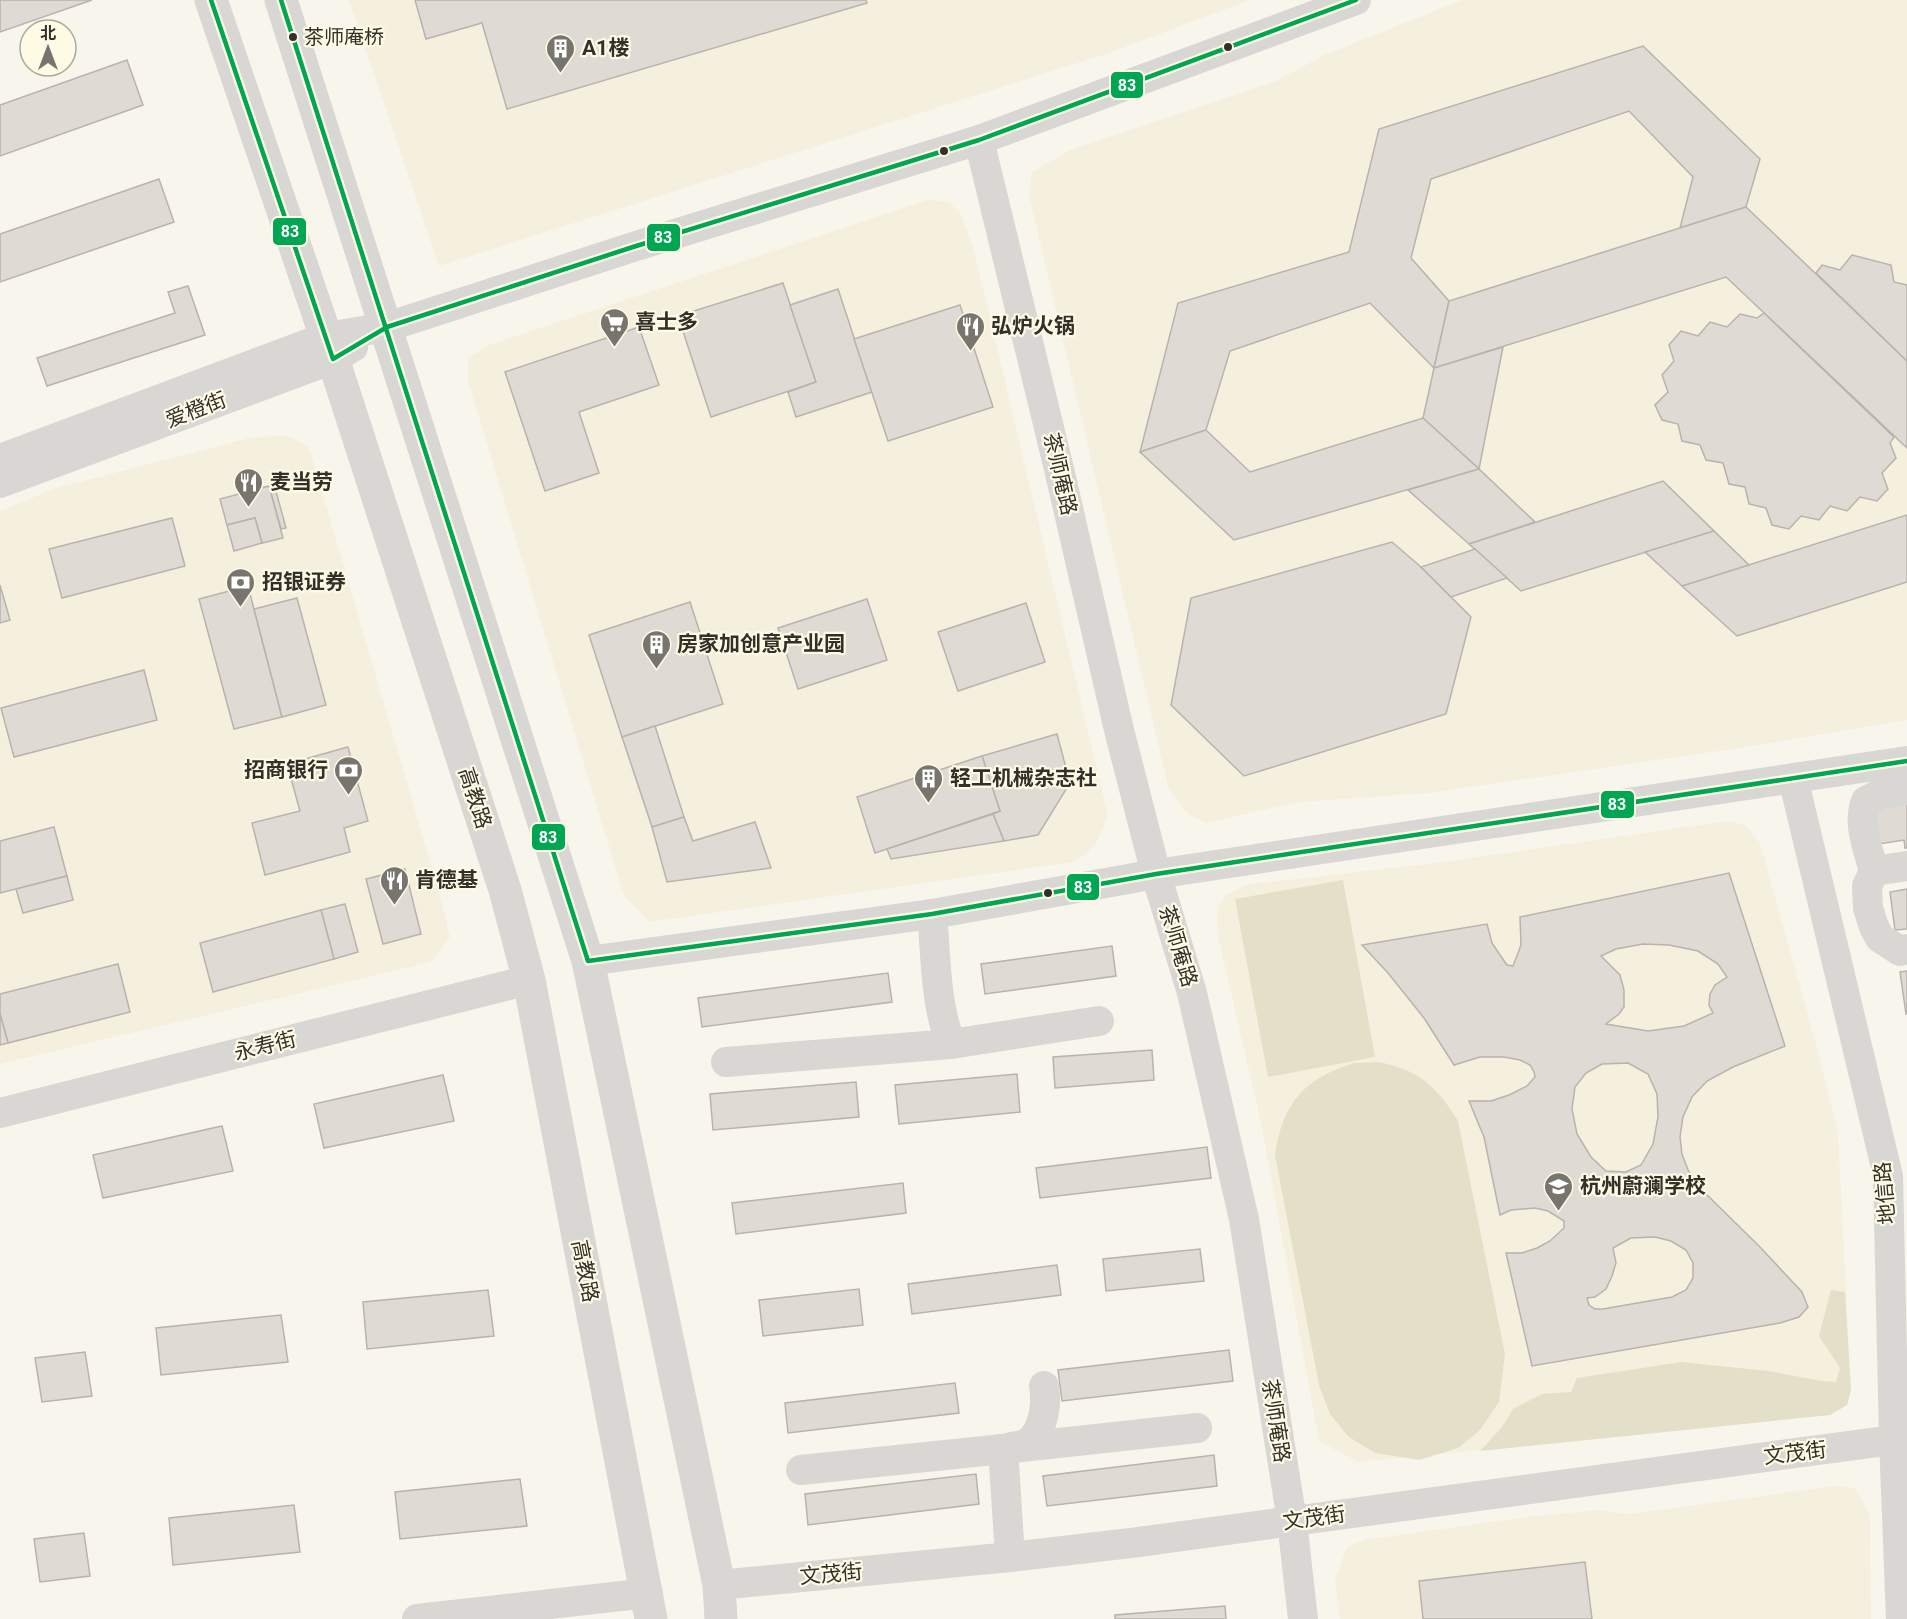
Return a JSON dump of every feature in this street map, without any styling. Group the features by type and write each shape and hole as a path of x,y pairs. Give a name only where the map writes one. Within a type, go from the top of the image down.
{"main road":[{"name":"高教路","path":"211,0 330,348 505,890 529,980 650,1606"},
{"path":"281,0 588,961 719,1585 722,1619"}],"street":[{"name":"爱橙街","path":"0,459 387,327 633,247 979,140 1356,0"},
{"name":"茶师庵路","path":"979,140 1059,469 1119,730 1156,874 1192,993 1244,1219 1292,1521 1303,1619"},
{"name":"爱橙街","path":"0,483 330,348"},
{"path":"588,961 932,914 1156,874 1907,761"},
{"name":"地信路","path":"1793,778 1888,1176 1901,1439 1901,1619"},
{"path":"1907,790 1880,794 1866,801 1862,812 1864,835 1874,871 1867,886 1868,908 1874,927 1880,938 1900,951 1907,949"},
{"path":"1874,871 1907,866"},
{"path":"932,914 937,969 947,1033 951,1044"},
{"path":"922,1029 922,1006 926,987 937,969"},
{"name":"永寿街","path":"0,1113 529,980"},
{"path":"726,1062 951,1044 1099,1021"},
{"path":"1003,1449 1029,1443 1036,1433 1046,1402 1044,1386"},
{"path":"801,1470 1197,1428"},
{"name":"文茂街","path":"719,1585 1010,1557 1901,1439"},
{"path":"1003,1449 1010,1557"},
{"path":"417,1619 650,1606"}],"shaded area":[{"path":"349,0 1250,0 1112,52 439,266"},
{"path":"1462,0 1907,0 1907,720 1733,749 1428,793 1299,802 1206,823 1188,814 1169,790 1029,196 1032,172 1070,150 1276,81 1324,55"},
{"path":"930,199 950,203 961,214 974,250 1108,816 1096,843 1086,854 1073,862 649,922 624,896 468,381 468,358 489,345"},
{"path":"288,436 309,447 441,899 450,937 431,962 0,1064 0,511 53,489 253,437"},
{"name":"杭州蔚澜学校","path":"1728,821 1745,825 1760,843 1838,1132 1851,1390 1847,1405 1830,1415 1358,1462 1319,1441 1261,1123 1219,941 1218,907 1226,895 1245,885 1443,862"},
{"path":"1343,880 1375,1057 1268,1077 1235,899"},
{"path":"1354,1063 1383,1063 1410,1072 1437,1092 1458,1121 1505,1354 1499,1402 1480,1430 1458,1448 1419,1460 1375,1453 1349,1437 1330,1414 1319,1385 1275,1155 1284,1121 1298,1096 1321,1077"},
{"path":"1831,1290 1845,1292 1851,1390 1847,1405 1830,1415 1480,1451 1502,1427 1513,1409 1542,1394 1571,1392 1577,1378 1681,1362 1768,1371 1836,1382 1840,1368 1819,1336"},
{"path":"1835,1486 1855,1488 1870,1516 1871,1619 1340,1619 1335,1580 1347,1547 1364,1540 1526,1517 1599,1510 1630,1514"}],"building":[{"path":"0,0 92,0 40,18 18,18 18,26 0,32"},
{"name":"A1楼","path":"415,0 866,0 867,3 507,109 482,23 426,39"},
{"path":"1643,46 1760,159 1746,207 1680,228 1693,177 1629,111 1431,179 1411,258 1449,301 1434,368 1370,303 1230,351 1206,430 1140,452 1178,303 1349,252 1379,129"},
{"path":"127,60 143,105 0,156 0,105"},
{"path":"159,179 174,222 0,282 0,234"},
{"path":"1746,207 1907,361 1907,448 1726,277 1434,368 1449,301"},
{"path":"1852,255 1891,265 1894,282 1907,285 1907,361 1816,273 1822,265 1840,270"},
{"path":"783,283 816,382 711,417 678,316"},
{"path":"188,286 205,335 47,386 37,358 175,313 168,292"},
{"path":"838,289 872,392 796,417 788,392 816,382 790,305"},
{"path":"960,305 993,407 888,441 854,339"},
{"path":"1764,313 1894,437 1890,443 1896,458 1882,473 1888,489 1877,501 1860,497 1847,511 1830,506 1819,520 1801,516 1789,529 1772,525 1766,508 1749,504 1745,487 1729,484 1723,463 1706,460 1700,445 1682,441 1678,424 1662,420 1655,405 1668,392 1662,375 1674,361 1669,345 1681,331 1698,336 1710,322 1727,327 1740,314 1757,318"},
{"path":"639,327 659,385 579,412 599,473 545,491 505,372"},
{"path":"1503,347 1479,469 1423,418 1434,368"},
{"path":"1423,418 1479,469 1234,540 1140,452 1206,430 1250,472"},
{"path":"1479,469 1535,522 1469,544 1408,490"},
{"path":"1663,481 1714,531 1521,591 1469,544"},
{"path":"274,484 286,528 281,529 269,486"},
{"name":"麦当劳","path":"269,486 283,538 262,543 255,518 227,525 220,499"},
{"path":"1907,515 1907,582 1737,636 1682,586"},
{"path":"172,518 185,566 62,598 49,549"},
{"path":"255,518 262,543 234,551 227,525"},
{"path":"1714,531 1749,565 1682,586 1645,552"},
{"path":"1392,542 1421,567 1471,617 1446,714 1244,776 1171,705 1191,598"},
{"path":"1475,549 1507,578 1451,597 1421,567"},
{"path":"0,585 10,620 0,623"},
{"path":"248,586 282,717 234,729 199,599"},
{"path":"297,598 326,705 282,717 254,609"},
{"path":"867,599 887,660 798,689 778,628"},
{"name":"房家加创意产业园","path":"690,602 723,704 622,737 589,635"},
{"path":"1026,603 1045,662 958,691 938,632"},
{"path":"144,670 157,720 14,757 1,708"},
{"path":"655,726 684,817 652,827 622,737"},
{"path":"1057,734 1070,783 1038,835 1004,841 993,814 1000,811 982,756"},
{"path":"348,747 368,821 344,828 350,852 265,875 252,823 300,811 287,764"},
{"name":"轻工机械杂志社","path":"982,756 1000,811 875,853 857,797"},
{"path":"1907,800 1907,848 1905,848 1904,840 1879,844 1873,805"},
{"path":"993,814 1004,841 891,859 887,849"},
{"path":"684,817 693,841 755,822 771,868 667,882 652,827"},
{"path":"54,827 67,876 0,893 0,841"},
{"name":"肯德基","path":"405,869 421,934 383,944 366,879"},
{"path":"1729,873 1785,1046 1733,1067 1707,1081 1692,1097 1683,1117 1680,1137 1682,1154 1688,1170 1700,1188 1802,1292 1808,1307 1799,1317 1780,1323 1532,1366 1506,1253 1522,1253 1550,1241 1564,1228 1564,1221 1548,1211 1535,1208 1511,1210 1500,1215 1484,1137 1469,1101 1491,1101 1509,1095 1527,1086 1535,1077 1534,1072 1530,1065 1520,1060 1504,1057 1480,1057 1454,1065 1424,1018 1362,945 1487,924 1492,943 1507,965 1513,966 1521,945 1520,917","holes":["1643,944 1669,945 1698,951 1718,964 1727,977 1715,985 1710,994 1709,1005 1713,1013 1684,1026 1648,1031 1606,1024 1624,1007 1624,990 1620,975 1601,956 1616,949","1628,1063 1648,1074 1657,1094 1658,1117 1653,1144 1641,1165 1626,1172 1606,1171 1591,1157 1577,1134 1572,1109 1575,1087 1586,1073 1602,1064","1655,1237 1671,1241 1686,1250 1693,1263 1693,1278 1686,1290 1672,1297 1595,1309 1589,1305 1587,1298 1595,1297 1606,1289 1616,1263 1613,1248 1631,1238"]},
{"path":"67,876 73,900 23,913 16,889"},
{"path":"1907,889 1907,929 1895,930 1890,892"},
{"path":"345,904 358,952 334,959 321,910"},
{"path":"321,910 334,959 213,992 200,943"},
{"path":"1112,946 1116,976 985,994 981,964"},
{"path":"118,964 130,1012 8,1043 0,1014 0,994"},
{"path":"1907,971 1907,1014 1906,1014 1900,972"},
{"path":"888,973 892,1002 702,1027 698,998"},
{"path":"0,1014 8,1043 0,1045"},
{"path":"1152,1050 1154,1080 1055,1088 1053,1057"},
{"path":"1017,1074 1020,1112 899,1124 895,1085"},
{"path":"443,1075 454,1121 324,1148 314,1104"},
{"path":"856,1082 859,1117 713,1130 710,1094"},
{"path":"222,1126 233,1171 103,1198 93,1155"},
{"path":"1207,1147 1211,1178 1040,1198 1036,1168"},
{"path":"903,1183 906,1213 736,1234 732,1203"},
{"path":"1200,1249 1204,1281 1106,1291 1103,1259"},
{"path":"1057,1265 1061,1295 912,1314 908,1284"},
{"path":"859,1289 863,1325 763,1336 759,1300"},
{"path":"488,1290 494,1336 367,1349 363,1302"},
{"path":"281,1315 288,1362 161,1375 156,1328"},
{"path":"1229,1350 1233,1381 1062,1401 1058,1370"},
{"path":"85,1352 92,1396 42,1402 35,1358"},
{"path":"955,1383 959,1413 788,1433 785,1403"},
{"path":"1214,1455 1217,1486 1047,1506 1043,1476"},
{"path":"976,1474 979,1504 808,1525 805,1494"},
{"path":"520,1479 527,1526 400,1539 395,1492"},
{"path":"294,1505 300,1552 173,1565 169,1518"},
{"path":"84,1533 90,1576 40,1582 34,1539"},
{"path":"1585,1562 1592,1619 1423,1619 1419,1581"},
{"path":"1225,1606 1226,1619 1115,1619 1115,1615"}],"transit line":[{"name":"83","path":"211,0 333,359 387,327 633,247 979,140 1356,0"},
{"name":"83","path":"281,0 588,961 932,914 1156,874 1907,761"}],"place":[{"name":"茶师庵桥","path":"293,37"},
{"name":"A1楼","path":"561,74"},
{"name":"喜士多","path":"614,348"},
{"name":"弘炉火锅","path":"970,352"},
{"name":"麦当劳","path":"249,508"},
{"name":"招银证券","path":"241,608"},
{"name":"房家加创意产业园","path":"656,670"},
{"name":"招商银行","path":"349,796"},
{"name":"轻工机械杂志社","path":"929,804"},
{"name":"肯德基","path":"394,906"},
{"name":"杭州蔚澜学校","path":"1559,1212"}]}
